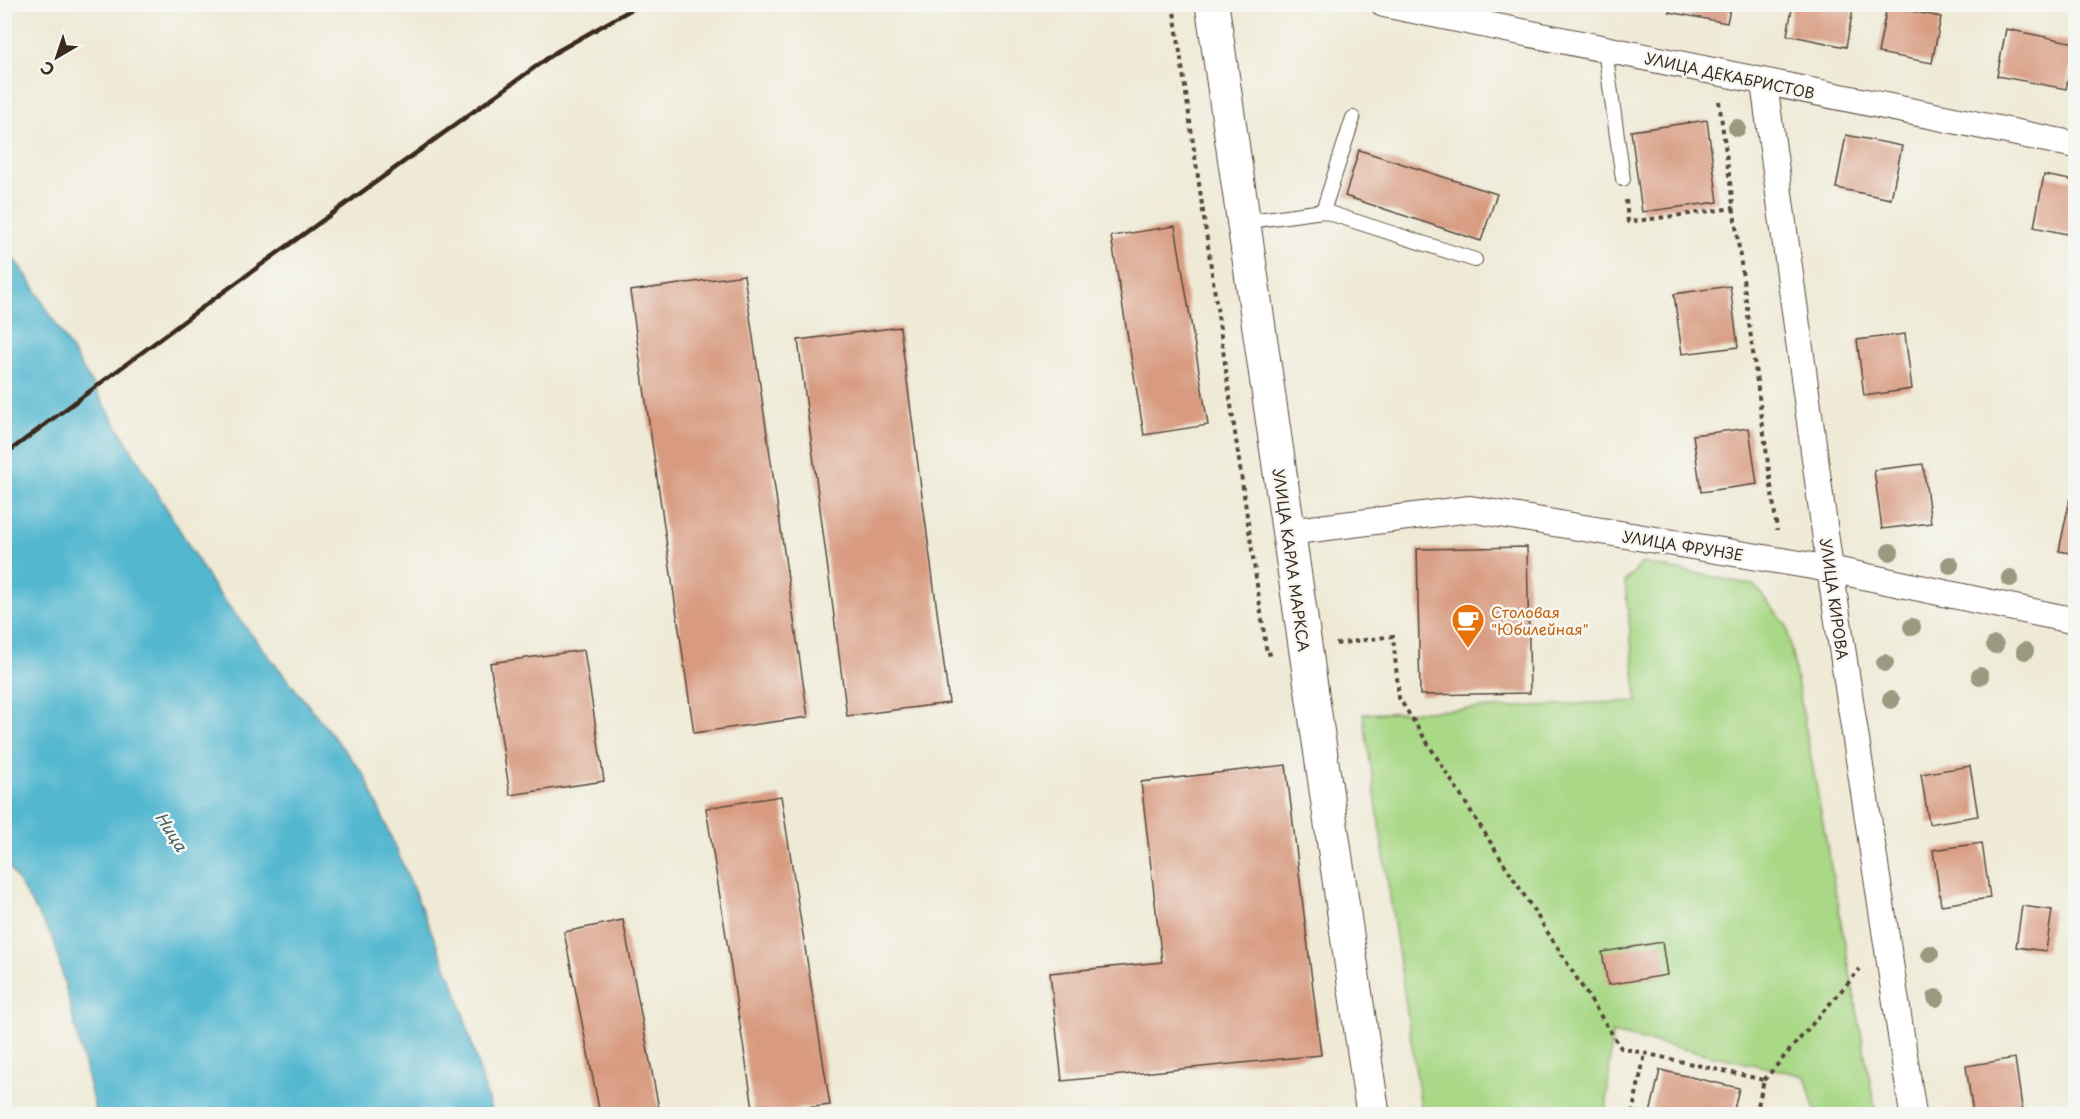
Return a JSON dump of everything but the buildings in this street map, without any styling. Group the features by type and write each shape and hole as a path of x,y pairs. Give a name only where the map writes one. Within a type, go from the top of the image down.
{"street":[{"name":"УЛИЦА КАРЛА МАРКСА","path":"1212,4 1373,1114"},
{"name":"УЛИЦА ДЕКАБРИСТОВ","path":"1384,4 2076,145"},
{"name":"УЛИЦА КИРОВА","path":"1764,83 1830,569 1913,1114"},
{"name":"УЛИЦА ФРУНЗЕ","path":"1288,532 1470,509 1830,569 2076,621"}],"lane":[{"path":"1605,50 1623,180"},
{"path":"1323,211 1353,118"},
{"path":"1243,222 1323,211 1475,260"}],"path":[{"path":"1173,4 1267,654 1393,636 1399,698 1621,1048 1764,1080"},
{"path":"1715,72 1782,561"},
{"path":"1623,180 1628,222 1734,208"},
{"path":"1756,1114 1764,1080 1886,939"},
{"path":"1632,1114 1645,1053"}],"green space":[{"path":"1642,563 1754,585 1787,626 1876,1114 1819,1114 1814,1108 1805,1076 1612,1033 1606,1114 1422,1114 1363,714 1637,701 1625,582"}],"water":[{"name":"Ница","path":"5,248 27,276 215,589 365,776 457,992 492,1114 96,1114 54,940 5,860"}],"railway":[{"path":"4,455 211,301 556,52 641,4"}],"place":[{"name":"Столовая \"Юбилейная\"","path":"1468,649"}]}
